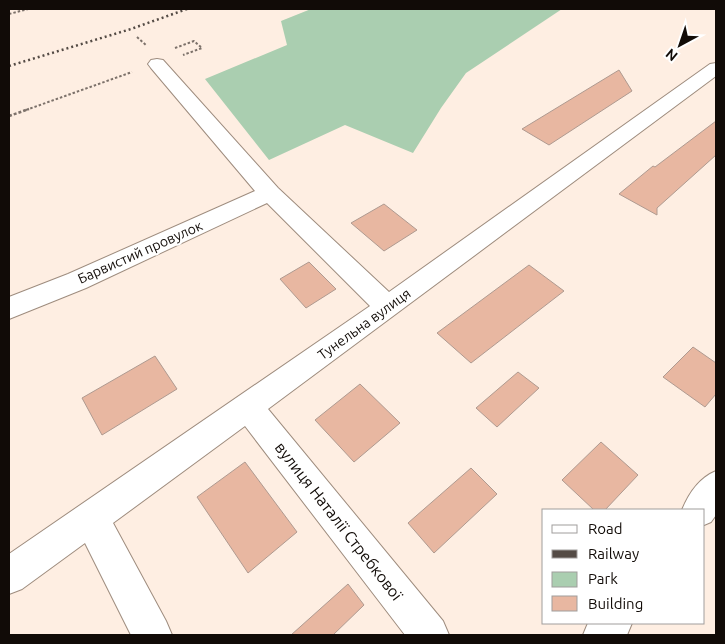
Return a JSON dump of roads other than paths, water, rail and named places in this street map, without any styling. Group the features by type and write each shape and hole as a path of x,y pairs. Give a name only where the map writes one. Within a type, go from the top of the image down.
{"street":[{"path":"154,56 270,193 388,307"},
{"name":"Тунельна вулиця","path":"9,576 388,307 716,68"},
{"name":"Барвистий провулок","path":"9,308 78,281 270,193"},
{"name":"вулиця Наталії Стребкової","path":"248,407 428,635"},
{"path":"701,509 716,488"},
{"path":"91,518 152,635"},
{"path":"603,635 612,624"}],"railway":[{"path":"9,66 131,29 187,9"}]}
